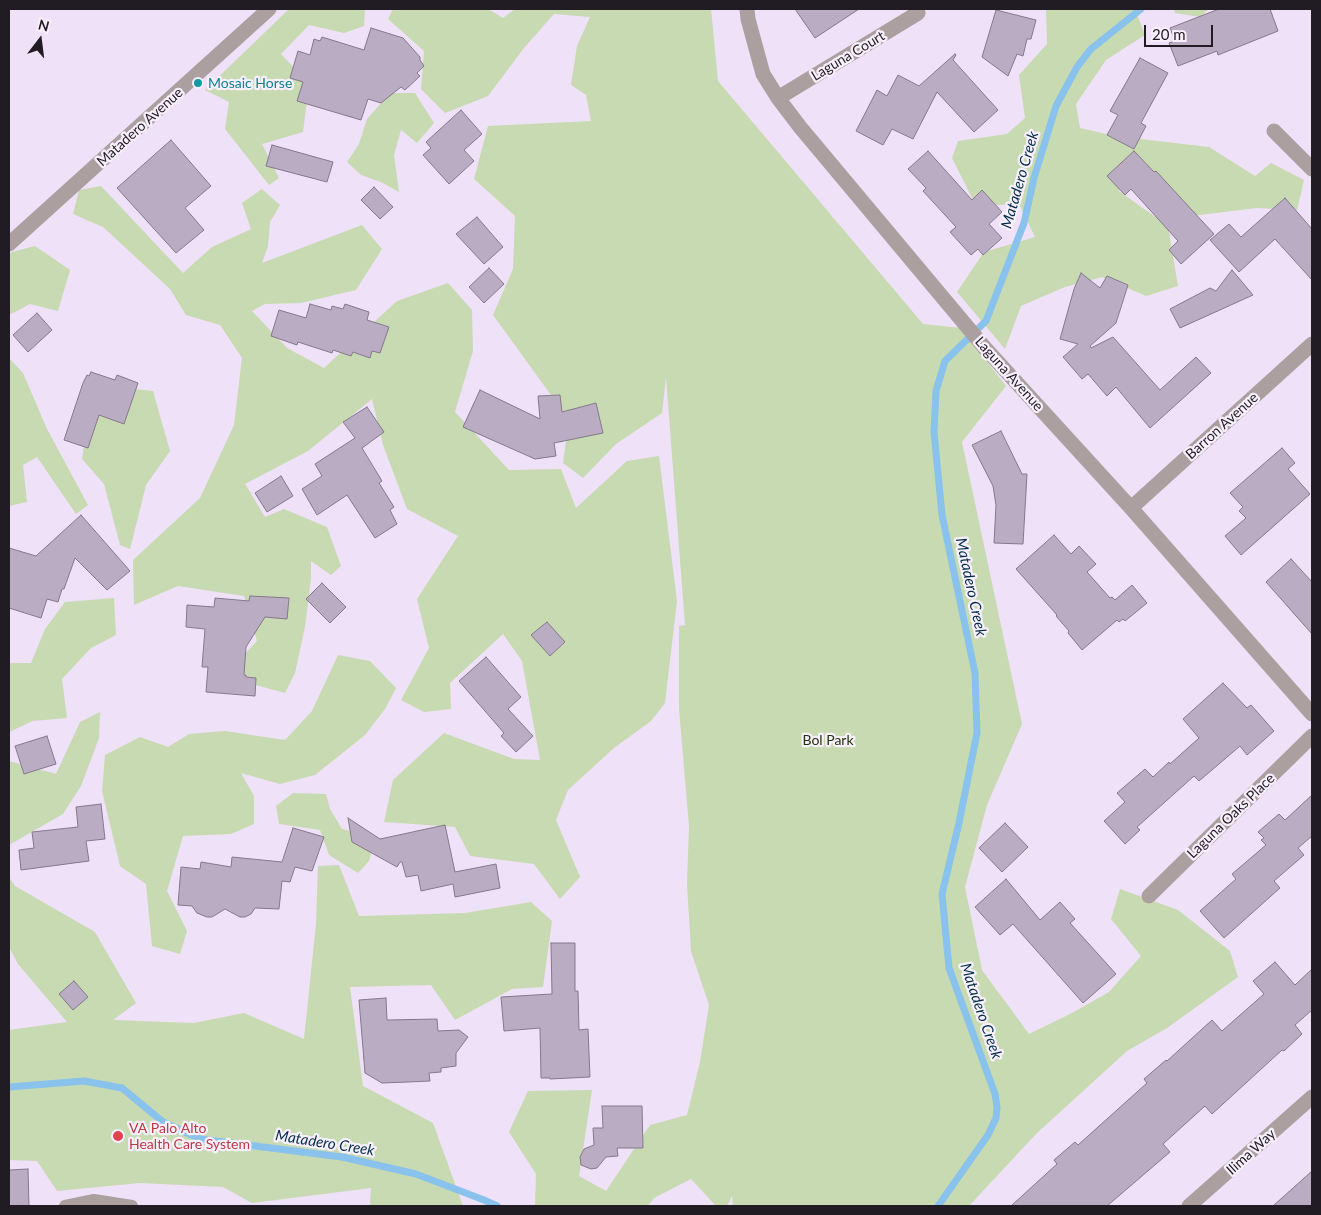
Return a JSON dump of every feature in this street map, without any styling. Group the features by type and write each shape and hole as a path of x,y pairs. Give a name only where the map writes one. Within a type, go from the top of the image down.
{"street":[{"name":"Matadero Avenue","path":"9,244 269,9"},
{"name":"Laguna Avenue","path":"747,9 763,74 800,127 985,348 1132,508 1312,714"},
{"name":"Laguna Court","path":"778,98 918,14"},
{"path":"1274,131 1312,169"},
{"name":"Barron Avenue","path":"1132,508 1312,344"},
{"name":"Laguna Oaks Place","path":"1149,896 1312,736"},
{"name":"Ilima Way","path":"1190,1206 1312,1097"}],"lane":[{"path":"65,1206 94,1200 132,1206"}],"green space":[{"path":"289,9 365,9 364,26 344,33 309,25 281,54 309,84 303,132 262,144 279,178 269,185 225,129 229,102 205,90"},
{"name":"Bol Park","path":"393,9 488,9 503,18 515,9 711,9 718,81 923,324 961,328 1006,386 962,442 1022,724 987,805 965,887 982,970 1029,1034 1109,992 1141,956 1111,919 1120,889 1178,910 1230,951 1238,977 1167,1028 1127,1051 1036,1134 969,1206 733,1206 732,1196 727,1206 716,1206 691,1179 654,1198 648,1206 535,1206 536,1174 509,1132 528,1091 592,1090 579,1176 606,1191 650,1125 687,1115 700,1062 709,1005 691,951 687,884 689,826 679,709 679,626 685,625 666,377 662,413 616,444 583,478 563,463 569,420 493,315 513,269 515,216 474,179 488,126 591,121 586,95 571,85 577,46 590,17 554,14 524,48 488,96 445,113 421,89 424,51 388,19"},
{"path":"1046,9 1135,9 1145,35 1106,60 1076,104 1080,128 1115,136 1209,147 1255,176 1271,163 1304,180 1297,210 1256,208 1192,216 1132,171 1119,191 1168,226 1178,286 1146,296 1102,277 1065,287 1021,306 1005,349 957,292 984,252 1035,237 1019,204 976,206 952,158 958,141 1007,134 1025,118 1019,75 1047,44"},
{"path":"1174,9 1209,9 1200,17 1175,13"},
{"path":"390,93 415,93 434,123 417,143 401,130 394,155 399,192 381,182 361,175 347,162 359,144 367,119"},
{"path":"101,186 183,273 212,247 251,229 242,203 262,189 280,205 270,222 268,246 262,263 362,225 382,249 356,290 301,303 265,304 252,311 287,348 324,368 397,301 448,283 472,310 473,351 455,412 509,470 561,469 576,508 627,461 659,456 677,601 665,703 651,721 614,748 568,790 556,820 580,877 560,899 534,864 470,856 455,827 384,822 393,780 444,733 514,759 540,760 522,661 503,634 450,683 451,709 424,712 401,700 429,648 417,599 458,536 407,509 383,445 372,399 308,451 245,484 265,517 284,509 327,527 341,566 331,575 311,561 311,578 305,627 295,673 285,693 252,684 237,662 257,641 244,596 178,586 134,605 133,560 200,498 234,425 242,358 220,325 186,315 170,289 103,227 73,214 79,190"},
{"path":"35,246 70,270 58,311 30,304 9,315 9,255 12,252"},
{"path":"9,358 23,373 47,429 88,505 76,514 37,457 23,465 27,502 9,506"},
{"path":"104,386 153,391 170,451 146,485 130,549 120,545 104,484 82,459 88,419"},
{"path":"114,598 116,635 91,648 62,679 67,718 33,721 9,732 9,663 31,663 45,629 65,602"},
{"path":"338,655 370,661 396,688 385,709 365,735 315,775 280,784 241,773 254,796 254,824 231,834 183,836 167,891 187,931 180,954 152,946 146,884 120,866 102,791 105,755 140,737 168,747 189,734 225,731 285,740 312,711"},
{"path":"100,712 99,738 81,786 63,814 9,845 9,761 56,774 80,722"},
{"path":"293,793 326,794 330,809 342,829 358,833 373,845 369,861 358,873 329,855 320,830 279,824 276,806"},
{"path":"339,865 359,916 465,913 531,902 552,921 543,987 512,989 455,1020 431,985 350,987 363,1086 433,1123 463,1206 370,1206 371,1188 252,1203 223,1187 140,1183 57,1191 37,1161 9,1160 9,1030 67,1022 18,964 9,947 9,877 15,886 95,932 136,1003 113,1020 194,1023 244,1013 304,1039 316,924 318,866"}],"building":[{"path":"795,9 859,9 815,38"},
{"path":"1219,9 1270,9 1278,31 1218,55 1217,51 1178,66 1169,43 1175,41 1170,28"},
{"path":"996,10 1036,20 1031,39 1027,39 1023,56 1017,54 1008,76 982,57"},
{"path":"371,28 403,38 420,57 424,66 417,73 420,76 405,90 401,87 381,103 368,99 361,120 297,101 303,82 290,78 298,51 310,55 314,39 320,41 322,37 364,50"},
{"path":"955,54 953,60 998,110 974,132 937,92 913,139 892,129 883,145 856,131 877,90 887,96 898,75 919,86"},
{"path":"1140,58 1168,73 1141,123 1146,126 1134,149 1107,135 1118,115 1110,111"},
{"path":"461,110 482,134 464,150 474,161 449,184 423,155 431,148 426,142"},
{"path":"171,140 211,186 185,208 204,230 176,253 117,188"},
{"path":"272,145 333,162 327,182 266,166"},
{"path":"928,151 972,200 982,190 1002,212 989,224 1002,238 983,255 978,249 971,255 950,232 956,227 923,191 926,188 908,169"},
{"path":"1134,151 1154,172 1156,171 1214,234 1181,264 1169,250 1178,241 1131,189 1125,195 1107,176"},
{"path":"374,187 393,207 380,219 361,200"},
{"path":"1285,198 1312,229 1312,280 1275,239 1239,272 1210,240 1229,224 1241,237"},
{"path":"477,217 503,247 484,264 456,234"},
{"path":"489,268 504,284 484,303 469,287"},
{"path":"1232,270 1253,295 1180,328 1170,309 1210,288 1216,291"},
{"path":"1081,273 1100,288 1107,276 1128,285 1116,323 1090,346 1091,348 1113,337 1160,390 1196,357 1211,373 1150,428 1116,387 1107,396 1088,374 1082,379 1063,357 1078,344 1060,339 1074,289"},
{"path":"310,304 331,310 332,306 343,309 345,304 369,312 367,320 389,327 380,353 372,351 370,358 353,352 351,356 333,350 332,353 298,342 297,345 271,336 279,310 306,318"},
{"path":"37,313 52,330 28,352 13,335"},
{"path":"91,372 115,380 117,375 138,383 124,424 99,415 88,448 64,440 83,383"},
{"path":"480,390 540,419 538,396 560,395 562,412 596,403 603,433 554,443 556,456 535,459 463,427"},
{"path":"367,407 384,432 362,448 382,481 379,483 394,507 390,510 397,524 375,538 347,495 317,515 302,489 322,476 315,464 355,438 343,422"},
{"path":"1001,431 1022,474 1027,474 1023,544 994,543 996,505 993,486 972,445"},
{"path":"1282,448 1295,463 1288,469 1310,494 1241,555 1225,536 1246,518 1239,511 1243,507 1230,493"},
{"path":"281,476 293,496 267,512 255,493"},
{"path":"81,515 130,571 107,590 75,558 58,602 47,599 41,618 9,608 9,548 36,556"},
{"path":"1054,535 1071,554 1079,546 1096,564 1087,572 1110,598 1112,597 1115,600 1132,585 1147,603 1125,621 1123,619 1119,622 1117,620 1082,650 1068,633 1069,631 1057,615 1016,569"},
{"path":"1291,559 1312,582 1312,634 1266,582"},
{"path":"322,583 346,607 330,623 306,599"},
{"path":"250,596 289,598 287,619 265,617 246,647 244,675 256,678 255,696 206,692 208,667 202,667 205,629 186,627 187,605 214,607 215,598 249,601"},
{"path":"547,622 565,642 550,656 531,635"},
{"path":"486,657 521,697 508,709 533,736 516,752 501,736 504,733 459,681"},
{"path":"1223,683 1247,708 1251,705 1274,731 1247,755 1240,746 1199,781 1194,776 1137,827 1140,830 1125,844 1104,821 1125,802 1117,793 1145,769 1153,777 1199,738 1183,719"},
{"path":"47,736 56,764 24,774 15,746"},
{"path":"1312,795 1312,836 1298,848 1304,855 1274,881 1280,888 1224,938 1200,911 1236,879 1232,874 1266,845 1261,840 1264,838 1258,832 1279,814 1285,820"},
{"path":"101,804 105,839 86,841 89,861 21,870 19,850 34,848 32,832 78,827 76,807"},
{"path":"348,818 380,839 445,825 455,872 496,864 500,888 455,897 453,884 421,891 418,875 406,877 402,862 397,867 352,842"},
{"path":"1005,823 1028,847 1002,872 979,848"},
{"path":"293,828 324,837 312,871 295,867 290,882 282,881 279,909 255,908 251,914 240,917 225,909 212,917 207,917 197,913 192,906 178,905 181,867 200,869 201,862 231,867 232,857 282,862"},
{"path":"1006,879 1040,920 1060,902 1075,919 1070,923 1116,974 1083,1003 1013,924 1000,935 975,907"},
{"path":"551,943 575,943 575,991 578,991 579,1030 588,1029 590,1077 541,1078 540,1028 504,1031 501,997 552,994"},
{"path":"1275,962 1295,985 1312,969 1312,1010 1295,1025 1302,1034 1284,1051 1282,1050 1212,1114 1205,1106 1163,1144 1170,1152 1107,1206 1011,1206 1057,1164 1054,1160 1075,1142 1078,1145 1147,1083 1144,1079 1212,1020 1222,1031 1264,994 1253,981"},
{"path":"74,981 88,997 73,1010 59,994"},
{"path":"386,998 387,1020 437,1019 438,1031 459,1030 468,1037 456,1053 456,1066 441,1068 441,1072 429,1073 430,1081 382,1083 365,1073 359,1000"},
{"path":"602,1106 642,1106 643,1148 617,1148 618,1156 606,1157 597,1168 591,1169 581,1165 580,1157 584,1149 594,1145 593,1128 603,1128"},
{"path":"28,1169 29,1206 9,1206 9,1170"},
{"path":"1312,1171 1312,1206 1273,1206"}],"waterway":[{"name":"Matadero Creek","path":"938,1206 988,1135 996,1118 997,1107 995,1094 949,968 942,894 959,823 977,733 975,673 942,515 934,432 936,391 945,361 986,321 1024,223 1034,178 1056,106 1077,67 1091,49 1141,9"},
{"name":"Matadero Creek","path":"9,1087 84,1081 122,1088 163,1122 200,1139 342,1157 416,1174 497,1206"}],"place":[{"name":"Mosaic Horse","path":"198,83"},
{"name":"VA Palo Alto Health Care System","path":"118,1136"}]}
